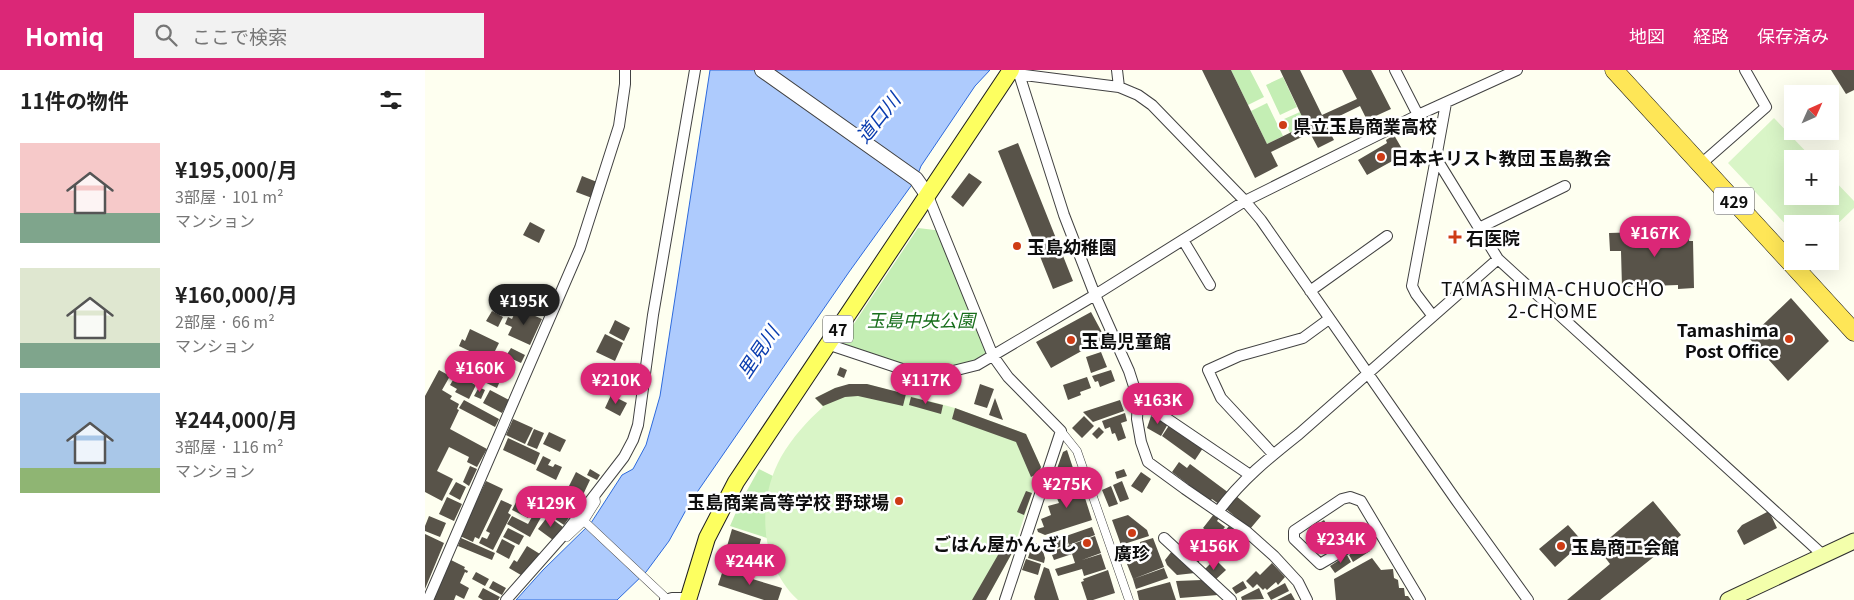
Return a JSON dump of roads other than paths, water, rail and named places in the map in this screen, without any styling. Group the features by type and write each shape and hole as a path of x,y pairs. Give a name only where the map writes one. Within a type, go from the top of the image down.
{"highway":[{"name":"429","path":"1614,70 1854,332"}],"main road":[{"name":"47","path":"690,599 707,538 737,482 827,344 1013,72"},
{"path":"1728,600 1854,541"}],"street":[{"path":"428,600 580,248 619,126 625,70"},
{"path":"506,600 555,545 624,458 638,425 653,315 695,70"},
{"path":"762,70 917,179 928,196 993,356 1007,377 1061,431 1077,451 1129,600"},
{"path":"1117,70 1119,87"},
{"path":"1395,70 1417,115"},
{"path":"827,344 908,371 924,374 941,374 977,365 1095,295 1245,201 1417,115 1517,70"},
{"path":"1701,164 1766,107 1745,70"},
{"path":"1307,600 1298,582 1274,556 1246,531 1185,490 1148,462 1141,442 1138,399 1117,342 1095,295 1013,72 1119,87 1138,95 1152,105 1261,220 1367,374 1528,600"},
{"path":"1432,316 1412,286 1446,103"},
{"path":"1436,158 1498,259 1824,556"},
{"path":"1479,228 1565,186"},
{"path":"1310,291 1387,236"},
{"path":"1183,240 1210,285"},
{"path":"1218,512 1231,493 1273,454 1299,434 1498,259"},
{"path":"1273,454 1221,398 1208,370 1239,356 1303,338 1329,319"},
{"path":"1138,399 1250,476"},
{"path":"1005,600 1061,431"},
{"path":"555,545 584,521 596,502 595,495"},
{"path":"1378,530 1320,564 1294,539 1294,531 1342,499 1350,497 1361,502 1378,530 1420,600"},
{"path":"584,521 666,600 690,599"},
{"path":"1164,538 1231,600"}],"water":[{"path":"710,70 990,70 975,86 921,166 916,179 849,272 691,501 669,541 646,572 617,600 516,600 543,570 591,523 622,475 633,469 646,445 660,396"}],"place":[{"name":"県立玉島商業高校","path":"1283,125"},
{"name":"日本キリスト教団 玉島教会","path":"1381,157"},
{"name":"石医院","path":"1455,237"},
{"name":"玉島幼稚園","path":"1017,246"},
{"name":"Tamashima Post Office","path":"1789,339"},
{"name":"玉島児童館","path":"1071,340"},
{"name":"玉島商業高等学校 野球場","path":"899,501"},
{"name":"廣珍","path":"1132,533"},
{"name":"ごはん屋かんざし","path":"1087,543"},
{"name":"玉島商工会館","path":"1561,546"}],"district":[{"name":"TAMASHIMA-CHUOCHO 2-CHOME","path":"1553,298"}],"water label":[{"name":"道口川","path":"877,117"},
{"name":"里見川","path":"757,351"}],"park label":[{"name":"玉島中央公園","path":"921,319"}]}
